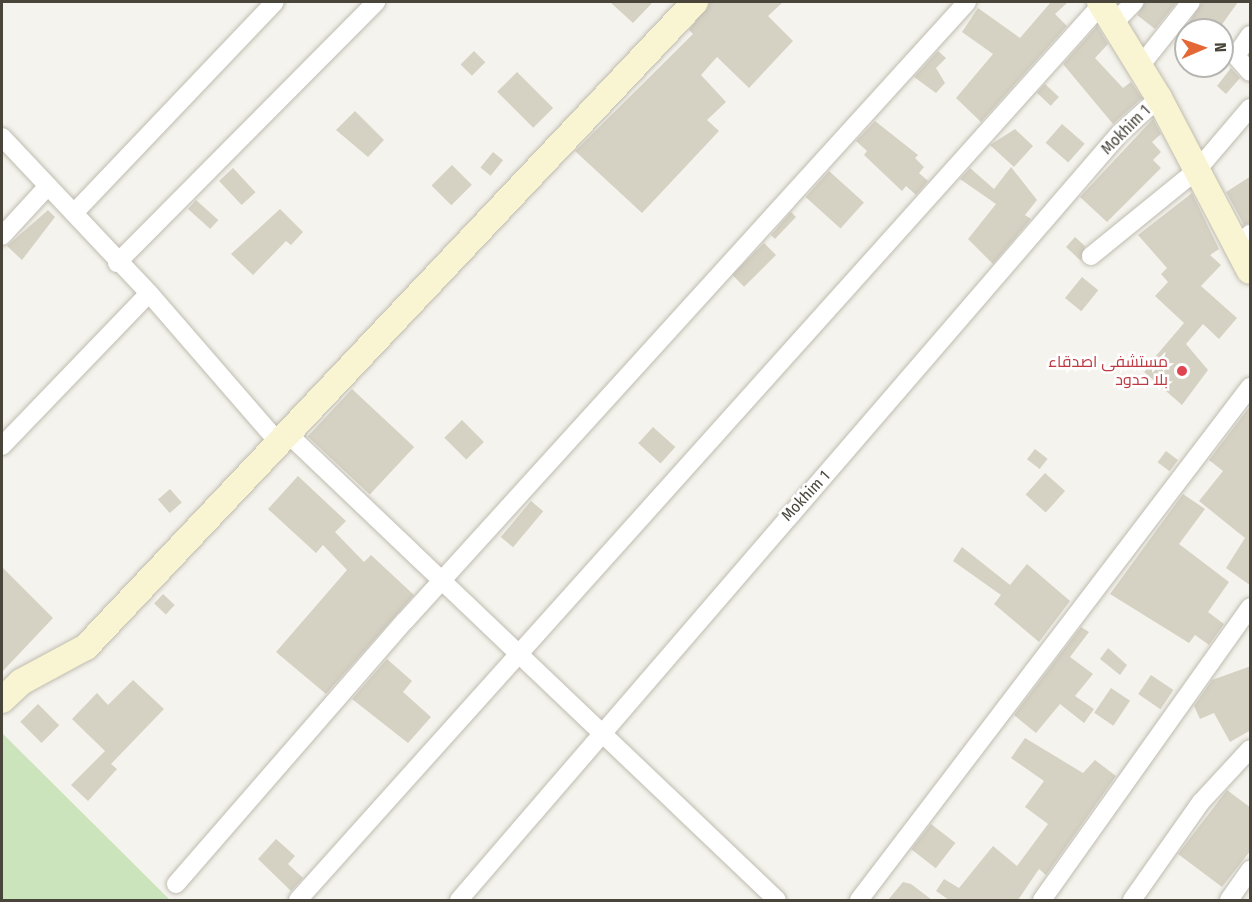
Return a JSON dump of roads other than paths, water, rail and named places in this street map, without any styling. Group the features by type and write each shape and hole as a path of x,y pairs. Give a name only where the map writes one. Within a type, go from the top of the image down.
{"street":[{"path":"74,213 275,2"},
{"path":"117,263 376,2"},
{"path":"2,700 21,682 86,647 695,2"},
{"path":"176,884 444,578 967,2"},
{"path":"298,900 1106,9 1134,2"},
{"path":"1140,65 1191,2"},
{"name":"Mokhim 1","path":"1106,9 1246,253"},
{"path":"1251,35 1236,56 1251,72"},
{"name":"Mokhim 1","path":"459,900 1120,132 1159,98"},
{"path":"1091,256 1198,169 1251,108"},
{"path":"2,137 74,213 117,263 150,293 282,437 444,578 518,656 777,900"},
{"path":"2,236 48,186"},
{"path":"2,446 150,293"},
{"path":"859,900 1251,387"},
{"path":"1042,900 1249,612"},
{"path":"1132,900 1201,802 1251,749"},
{"path":"1229,900 1251,870"}],"place":[{"name":"مستشفى اصدقاء بلا حدود","path":"1182,371"}]}
